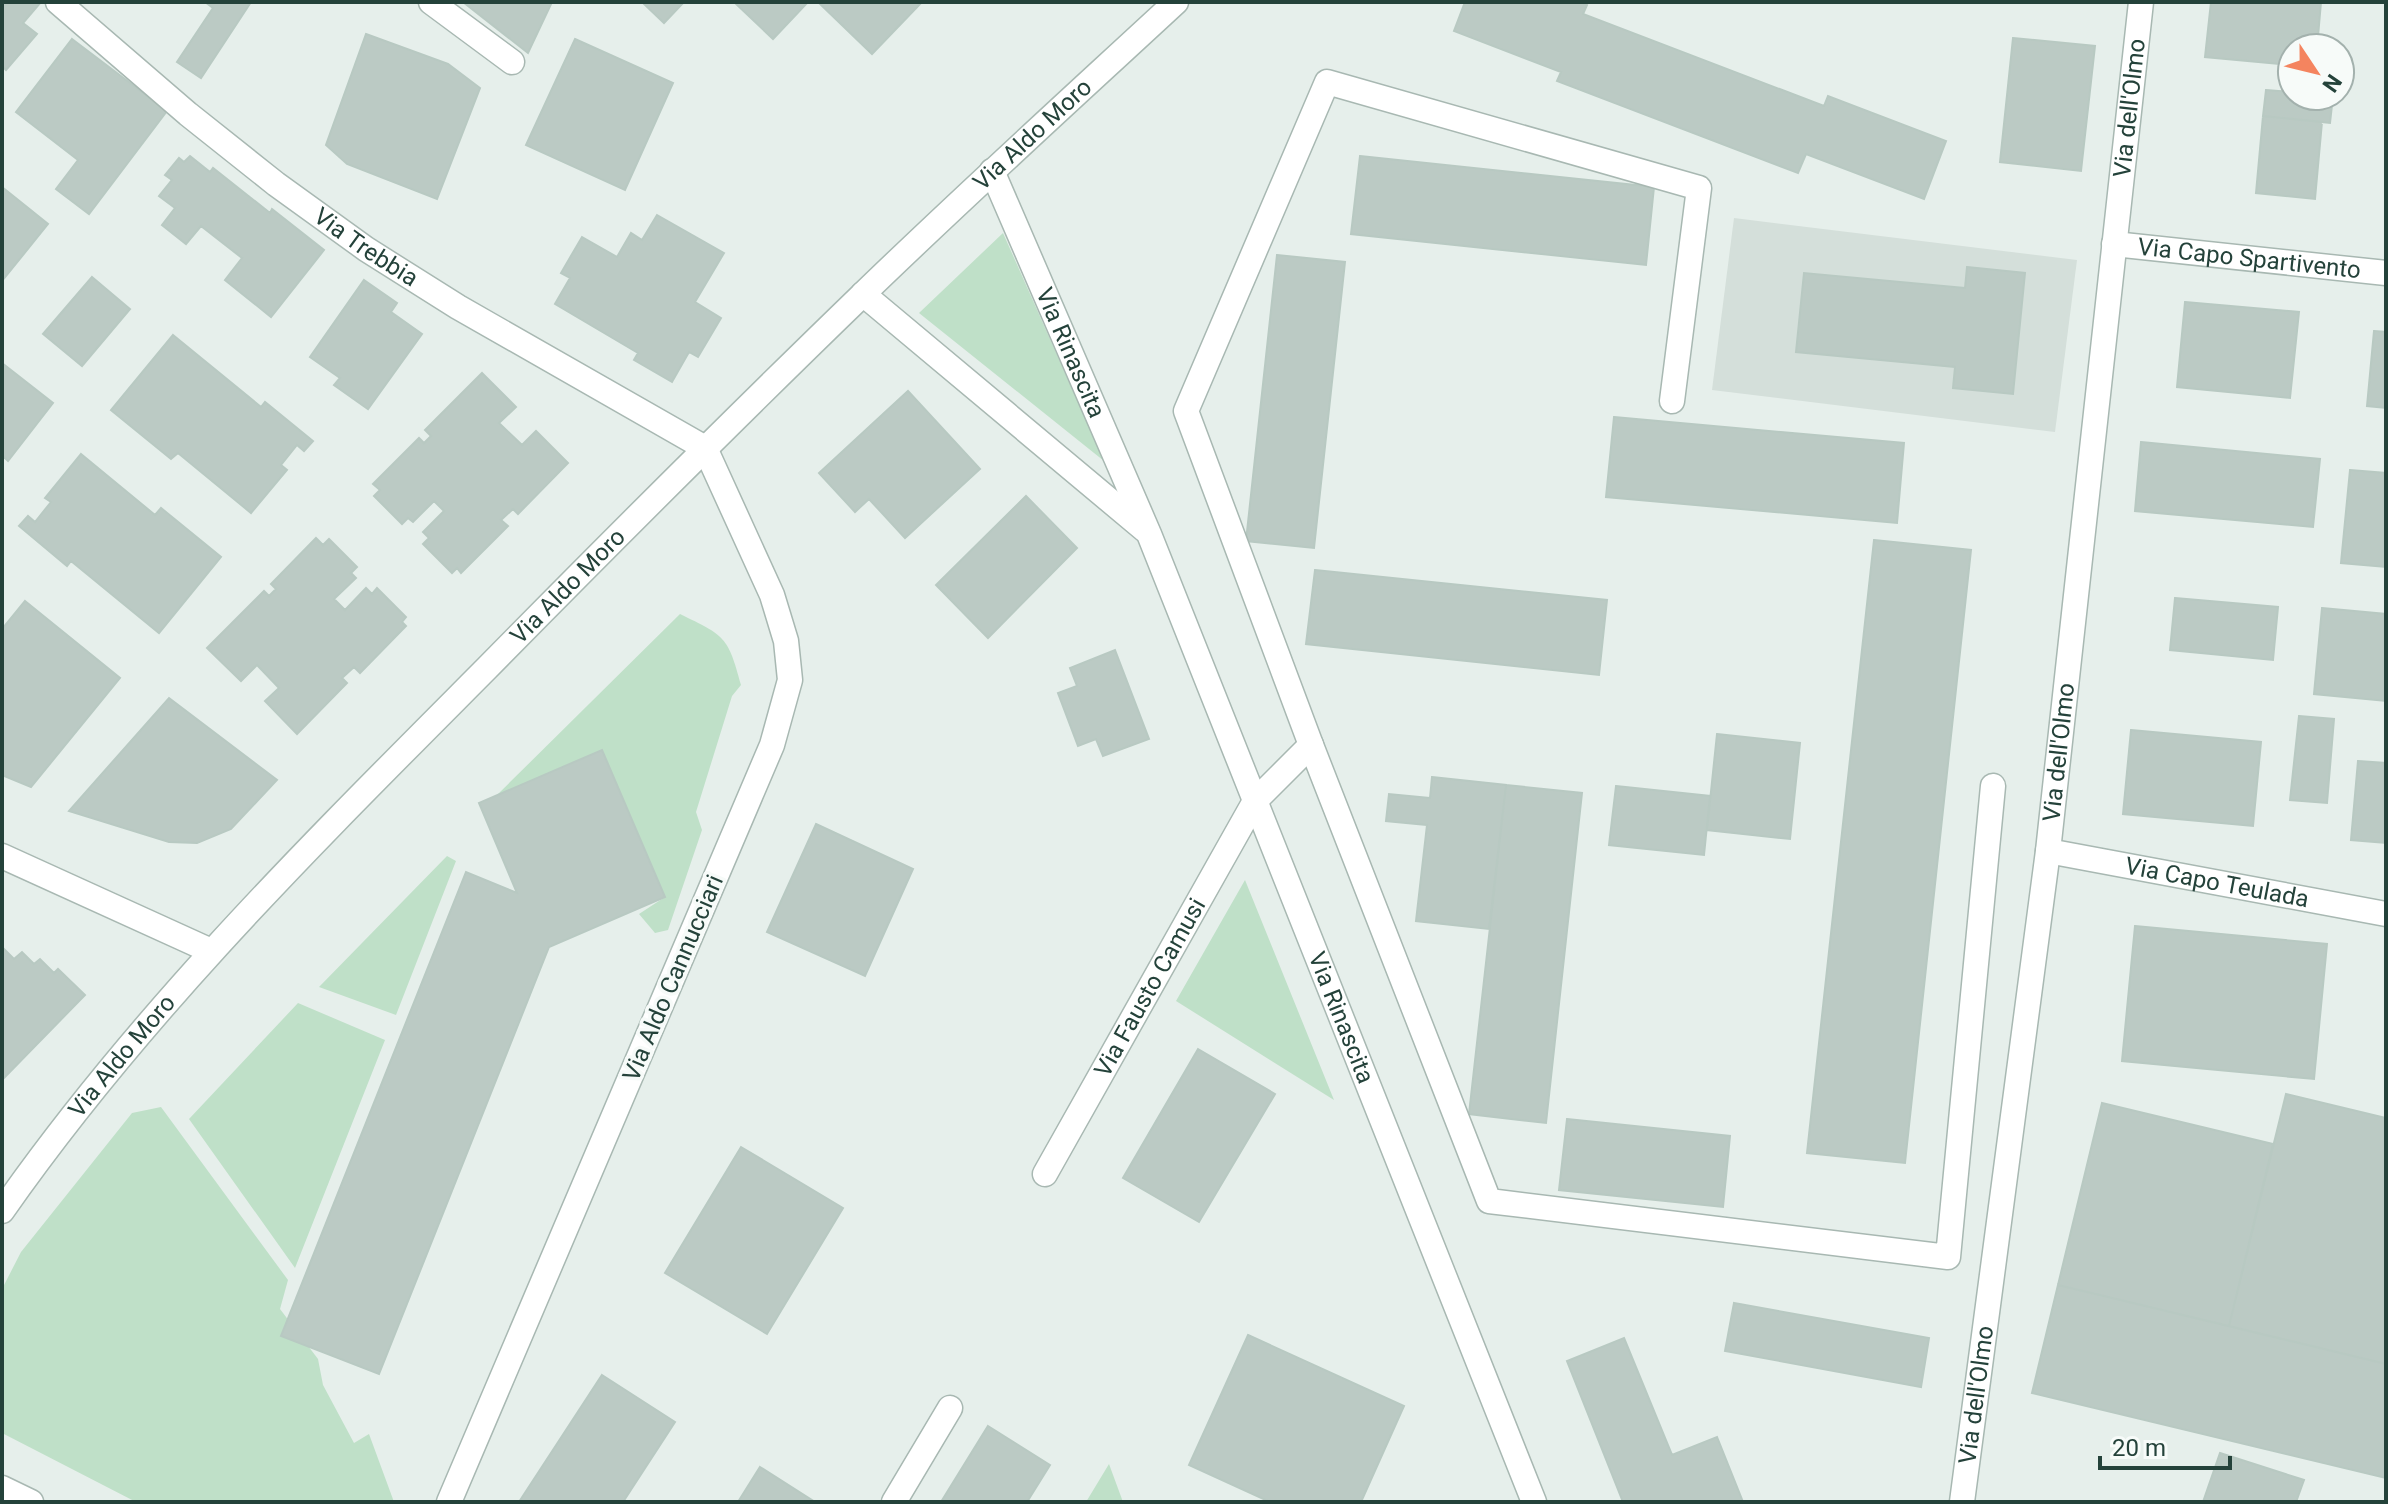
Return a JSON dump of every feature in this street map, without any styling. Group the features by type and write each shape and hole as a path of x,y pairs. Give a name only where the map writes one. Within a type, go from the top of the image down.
{"street":[{"name":"Via Trebbia","path":"58,2 188,114 276,184 366,249 472,315 705,448"},
{"path":"431,2 512,62"},
{"name":"Via Aldo Moro","path":"2,1211 118,1057 295,861 705,448 992,171 1176,2"},
{"name":"Via dell'Olmo","path":"1962,1502 2048,851 2141,2"},
{"path":"1672,401 1699,188 1327,82 1186,411 1311,745 1489,1201 1948,1257 1993,786"},
{"name":"Via Rinascita","path":"992,171 1149,534 1534,1502"},
{"name":"Via Capo Spartivento","path":"2114,244 2386,273"},
{"name":"Via Rinascita","path":"863,294 1149,534"},
{"name":"Via Aldo Cannucciari","path":"449,1502 767,759 781,718 790,680 782,625 772,595 705,448"},
{"name":"Via Fausto Camusi","path":"1045,1174 1255,801 1311,745"},
{"name":"Via Capo Teulada","path":"2048,851 2386,914"},
{"path":"2,856 211,951"},
{"path":"894,1502 950,1408"},
{"path":"2,1488 31,1502"}],"shaded area":[{"path":"1734,218 2077,260 2055,432 1712,390"}],"green space":[{"path":"1003,233 1104,461 919,313"},
{"path":"680,614 707,627 722,639 732,656 741,685 732,696 696,812 702,830 668,930 655,933 639,914 665,897 497,795"},
{"path":"447,856 456,861 396,1015 319,987"},
{"path":"1245,880 1334,1100 1176,1001"},
{"path":"298,1003 385,1040 295,1268 189,1119"},
{"path":"161,1107 288,1280 280,1309 318,1359 323,1385 354,1443 369,1434 394,1502 136,1502 2,1433 2,1289 21,1252 132,1113"},
{"path":"1109,1464 1123,1502 1086,1502"}],"building":[{"path":"2,2 41,2 23,23 37,34 6,70 2,66"},
{"path":"205,2 251,2 201,78 177,62 213,8"},
{"path":"463,2 552,2 528,53"},
{"path":"642,2 684,2 664,23"},
{"path":"734,2 808,2 773,39"},
{"path":"818,2 922,2 872,54"},
{"path":"1465,2 1580,2 1587,5 1583,14 1824,106 1828,96 1946,141 1924,199 1806,154 1798,173 1557,81 1561,72 1454,31"},
{"path":"2211,2 2321,2 2318,32 2276,32 2276,64 2205,57"},
{"path":"366,34 448,64 480,88 437,199 347,164 326,145"},
{"path":"2013,38 2095,46 2081,171 2000,162"},
{"path":"72,39 167,111 89,214 56,189 78,160 16,112"},
{"path":"575,39 673,83 625,190 526,145"},
{"path":"2266,90 2276,91 2276,112 2331,112 2330,123 2263,116"},
{"path":"2263,116 2322,122 2315,199 2256,193"},
{"path":"190,156 210,172 213,168 270,213 272,209 324,250 271,317 225,280 242,258 201,226 186,244 162,225 175,208 159,196 172,180 165,175 179,158 184,162"},
{"path":"1360,156 1654,187 1646,265 1351,234"},
{"path":"2,187 48,224 2,281"},
{"path":"657,215 724,253 695,302 721,318 698,357 689,352 672,382 634,360 638,353 555,304 570,278 561,273 582,237 617,257 631,233 642,240"},
{"path":"1277,255 1345,262 1314,548 1246,541"},
{"path":"1967,267 2025,273 2013,394 1953,388 1955,367 1796,352 1804,273 1965,288"},
{"path":"92,277 130,309 82,366 43,334"},
{"path":"364,280 397,303 391,312 422,334 368,409 334,385 340,378 310,357"},
{"path":"2185,302 2299,312 2290,398 2177,387"},
{"path":"2374,331 2386,332 2386,408 2367,406"},
{"path":"173,335 261,407 265,402 313,441 304,451 297,445 281,465 287,470 251,513 178,453 171,459 111,410"},
{"path":"2,363 53,403 8,461 4,457 2,460"},
{"path":"482,373 516,407 499,423 522,445 536,431 568,463 518,514 513,509 501,520 508,526 461,573 457,568 452,573 423,544 429,538 423,532 444,511 434,501 413,522 408,518 402,524 374,496 380,490 373,484 419,438 424,443 431,436 425,430"},
{"path":"908,391 980,469 905,538 869,499 855,512 819,473"},
{"path":"1614,417 1904,443 1897,523 1606,497"},
{"path":"2141,442 2320,459 2313,527 2135,511"},
{"path":"81,454 155,515 161,508 221,557 159,633 71,561 67,566 19,526 28,516 35,522 51,502 45,498"},
{"path":"2350,470 2386,473 2386,567 2341,563"},
{"path":"1026,496 1077,548 988,638 936,585"},
{"path":"316,538 323,545 329,539 357,567 351,573 356,578 334,599 345,610 366,588 372,594 377,588 406,617 402,622 406,626 360,673 354,667 342,678 347,683 297,734 265,701 279,688 257,665 241,681 207,648 264,591 269,596 276,589 271,584"},
{"path":"1874,540 1971,550 1905,1163 1807,1153"},
{"path":"1315,570 1607,600 1599,675 1306,644"},
{"path":"2175,598 2278,607 2273,660 2170,650"},
{"path":"25,601 120,678 31,787 2,775 2,629"},
{"path":"2322,608 2386,614 2386,701 2314,694"},
{"path":"1115,650 1149,739 1103,756 1096,739 1078,746 1058,693 1077,686 1070,668"},
{"path":"169,698 277,780 231,829 197,843 169,842 69,811"},
{"path":"2299,716 2334,719 2327,803 2290,800"},
{"path":"2131,730 2261,742 2253,826 2123,814"},
{"path":"1717,734 1800,743 1790,839 1707,830"},
{"path":"602,750 665,897 549,947 379,1374 281,1336 466,872 517,893 479,803"},
{"path":"2358,761 2386,763 2386,843 2351,840"},
{"path":"1432,777 1506,785 1489,929 1416,921 1427,825 1386,821 1389,794 1430,798"},
{"path":"1506,785 1582,793 1546,1123 1469,1114"},
{"path":"1616,786 1710,796 1704,855 1609,845"},
{"path":"816,824 913,869 865,976 767,932"},
{"path":"2135,926 2327,944 2314,1079 2122,1061"},
{"path":"2,947 14,959 22,952 34,964 40,959 54,973 58,969 85,995 2,1080"},
{"path":"1198,1049 1275,1094 1199,1222 1123,1178"},
{"path":"2286,1094 2386,1118 2386,1364 2229,1326"},
{"path":"2102,1103 2273,1144 2229,1326 2058,1285"},
{"path":"1567,1119 1730,1136 1723,1207 1559,1190"},
{"path":"741,1147 843,1208 767,1334 665,1273"},
{"path":"2058,1285 2386,1364 2386,1478 2032,1393"},
{"path":"1734,1303 1929,1338 1921,1387 1725,1351"},
{"path":"1248,1335 1404,1406 1361,1502 1270,1502 1189,1465"},
{"path":"1624,1338 1672,1455 1717,1437 1743,1502 1623,1502 1567,1361"},
{"path":"602,1375 675,1422 623,1502 519,1502"},
{"path":"988,1426 1050,1465 1027,1502 941,1502"},
{"path":"2220,1453 2304,1480 2296,1502 2203,1502"},
{"path":"760,1467 815,1502 738,1502"}]}
